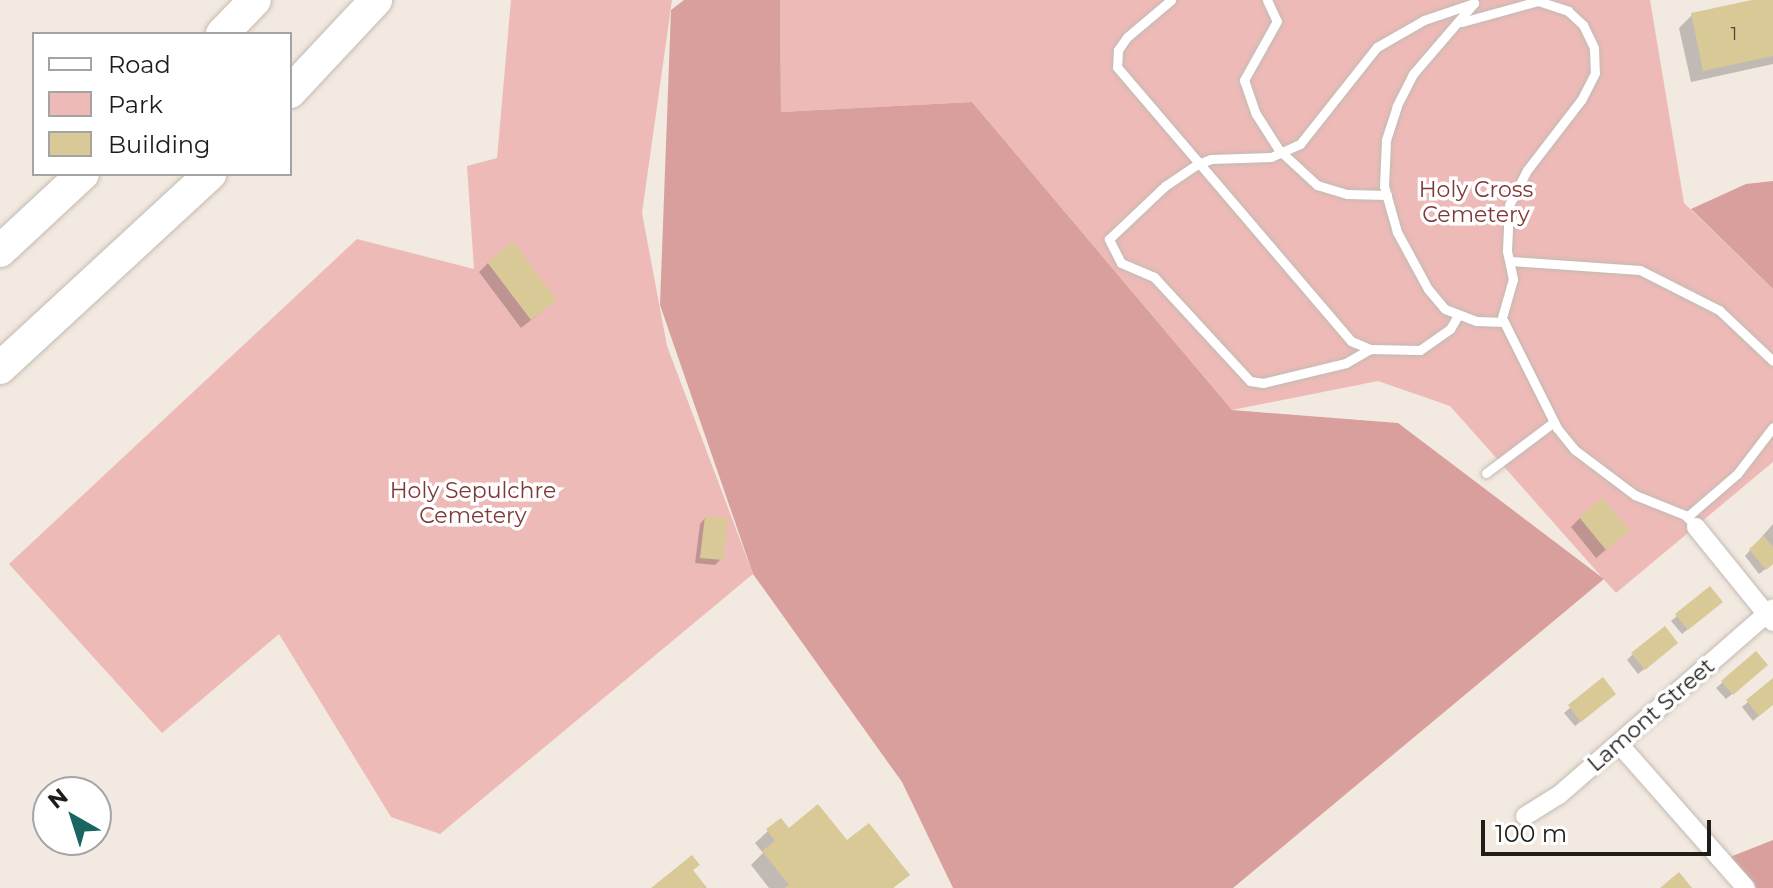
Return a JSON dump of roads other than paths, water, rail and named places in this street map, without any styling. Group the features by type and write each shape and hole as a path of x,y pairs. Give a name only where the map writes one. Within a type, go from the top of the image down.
{"highway":[{"path":"224,32 255,0"},
{"path":"292,90 376,0"},
{"path":"0,251 81,176"},
{"path":"0,368 208,176"}],"street":[{"path":"1692,522 1771,615"},
{"name":"Lamont Street","path":"1525,816 1559,795 1771,615"},
{"path":"1619,744 1746,888"}],"lane":[{"path":"1171,0 1127,37 1118,50 1117,67 1196,165 1351,341 1370,349 1430,346 1458,315"},
{"path":"1267,0 1277,21 1244,87 1283,154 1317,185 1347,194 1387,195"},
{"path":"1370,349 1346,363 1263,383 1250,381 1154,277 1117,259 1108,245 1113,233 1196,165 1283,154 1307,138 1377,47 1424,20 1475,1"},
{"path":"1475,1 1462,22 1413,74 1397,106 1386,140 1387,195 1397,232 1428,289 1458,315 1501,321"},
{"path":"1462,22 1538,1 1568,11 1583,25 1594,48 1595,73 1581,100 1534,159 1509,205 1506,237 1513,279 1501,321 1554,422 1575,450 1606,477 1692,522 1737,474 1773,427"},
{"path":"1511,261 1640,270 1719,310 1773,361"},
{"path":"1486,473 1554,422"}],"park label":[{"name":"Holy Cross Cemetery","path":"1476,202"},
{"name":"Holy Sepulchre Cemetery","path":"473,502"}]}
